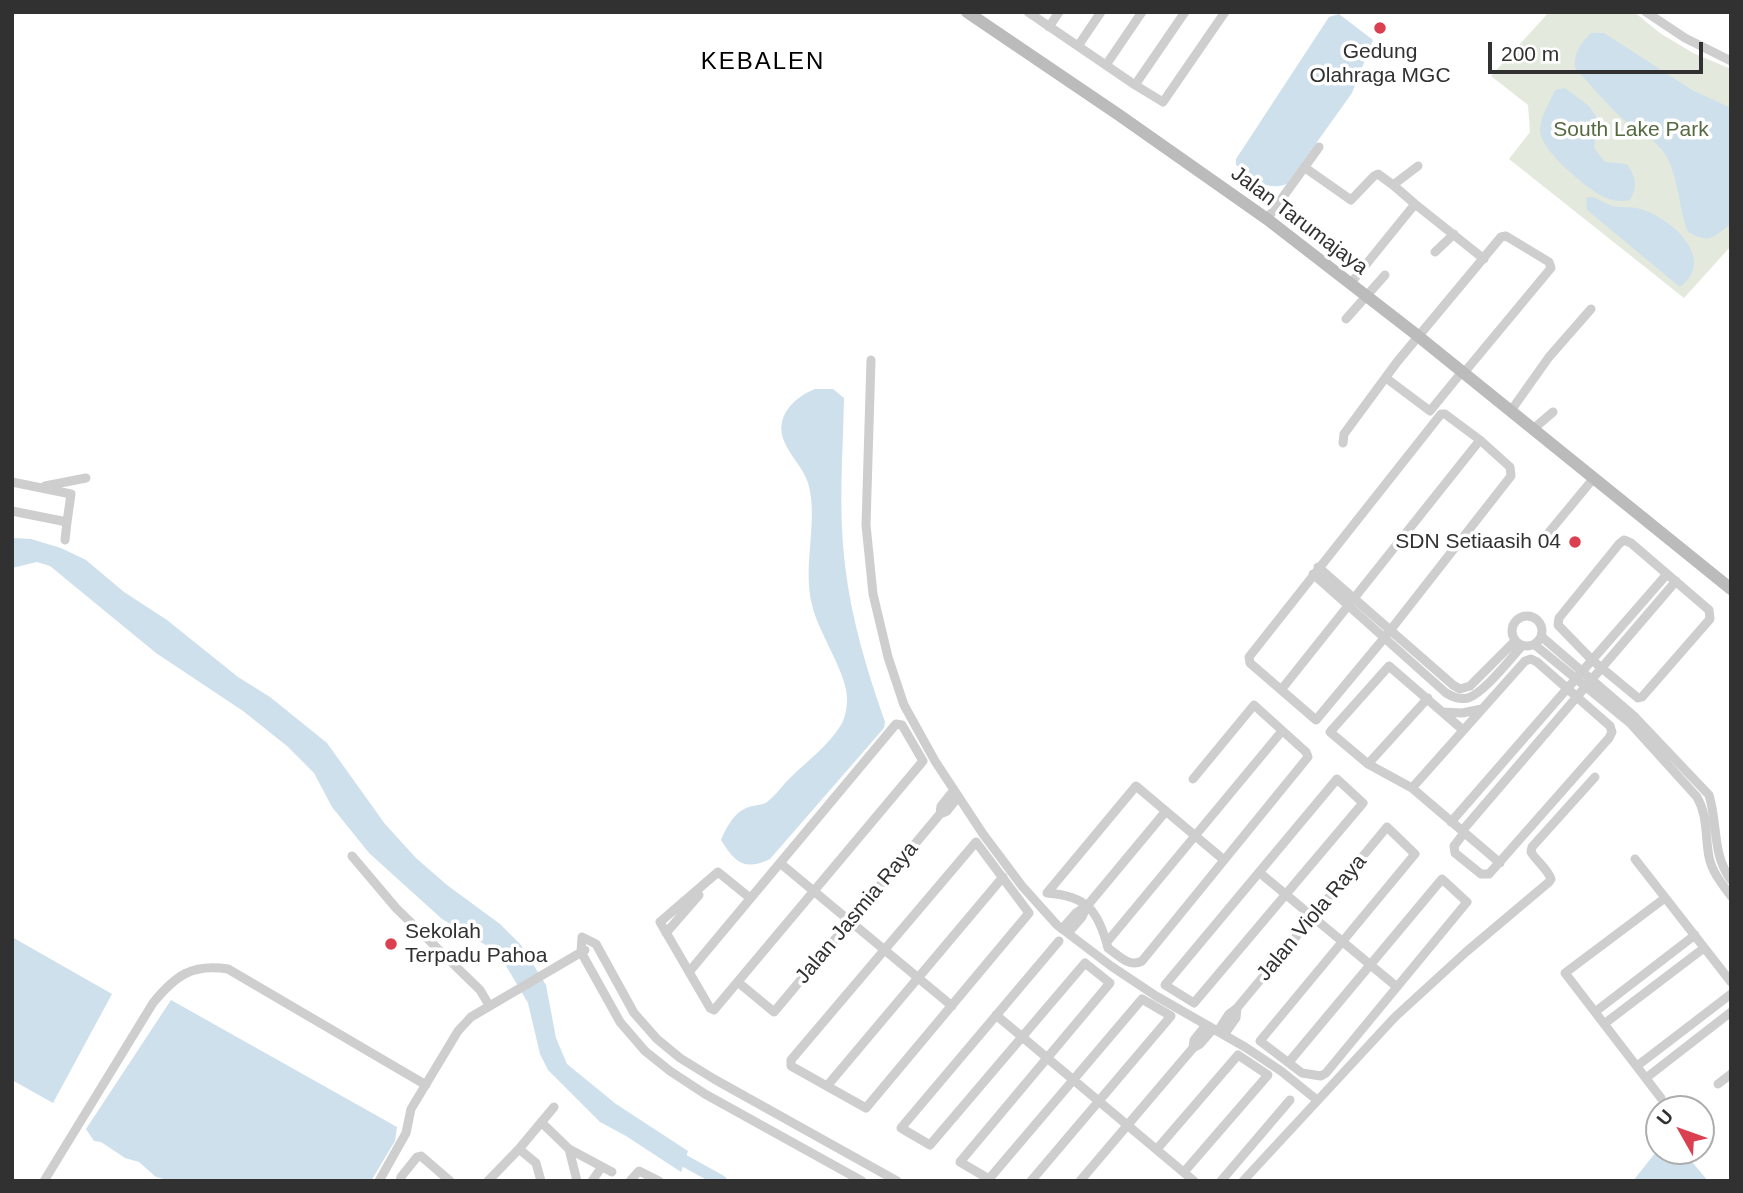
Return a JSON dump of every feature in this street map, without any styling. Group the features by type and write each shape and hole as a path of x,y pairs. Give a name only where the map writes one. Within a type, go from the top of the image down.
{"street":[{"name":"Jalan Tarumajaya","path":"967,12 1270,215 1464,372 1513,407 1593,479 1731,589"},
{"path":"1028,12 1159,102 1167,100 1220,14"},
{"path":"1049,26 1059,12"},
{"path":"1078,46 1101,12"},
{"path":"1106,65 1142,12"},
{"path":"1135,85 1185,12"},
{"path":"1646,12 1685,38 1731,61"},
{"path":"1270,215 1319,147"},
{"path":"1393,185 1418,166"},
{"path":"1304,167 1351,200 1377,175 1484,259"},
{"path":"1352,281 1415,204"},
{"path":"1435,252 1454,234"},
{"path":"1343,443 1344,433 1386,378 1501,237 1506,236 1549,262 1551,268 1430,411 1386,378"},
{"path":"1346,319 1385,275"},
{"path":"1513,407 1549,357 1591,309"},
{"path":"871,360 866,525 873,594 888,657 904,705 956,793 1022,886 1065,931 1111,966 1281,1071 1317,1100"},
{"path":"1535,428 1553,412"},
{"path":"1445,414 1480,440 1510,467 1511,476 1316,720 1250,663 1249,657 1437,417 1445,414"},
{"path":"1281,690 1480,440"},
{"path":"40,487 86,478"},
{"path":"1545,537 1593,479"},
{"path":"65,540 73,481"},
{"path":"12,482 71,494"},
{"path":"12,511 67,522"},
{"path":"1624,541 1631,543 1675,581 1709,610 1710,619 1638,698 1592,660 1558,625 1559,618 1624,541"},
{"path":"1315,570 1387,634 1460,689 1470,686 1519,644 1535,645 1579,674"},
{"path":"1451,822 1667,574"},
{"path":"1412,788 1525,661 1531,659 1537,662 1567,688 1576,696 1610,726 1612,732 1609,738 1500,863 1485,875 1455,853 1454,846 1463,832 1576,696 1675,581"},
{"path":"1519,644 1512,631 1516,621 1525,616 1535,618 1542,626 1542,637 1535,645"},
{"path":"1542,637 1709,795 1718,858 1731,880"},
{"path":"1463,730 1387,666 1330,732 1368,764 1412,788 1500,863"},
{"path":"1368,764 1428,698"},
{"path":"1193,779 1254,705 1306,752 1308,757 1142,961 1130,964 1108,948 1104,929 1087,906 1069,895 1047,893 1136,786 1224,860"},
{"path":"1443,712 1462,713 1482,709"},
{"path":"1632,720 1697,797 1704,810 1709,859 1721,884 1731,896"},
{"path":"689,972 896,724 902,725 923,761 714,1010 710,1008 666,933 660,922 718,872"},
{"path":"1106,942 1282,731"},
{"path":"1243,1181 1395,1017 1466,951 1549,882 1549,873 1531,852 1532,847 1595,777"},
{"path":"1337,779 1363,803 1286,894 1194,1003 1165,985 1337,779"},
{"name":"Jalan Jasmia Raya","path":"739,983 774,1012 940,814 941,807 956,793"},
{"path":"1065,931 1082,917 1087,906 1166,811"},
{"name":"Jalan Viola Raya","path":"1080,1181 1193,1048 1194,1040 1236,1018 1237,1008 1387,827 1415,854 1342,941"},
{"path":"976,842 1003,877 1029,913 866,1108 792,1066 791,1060 976,842"},
{"path":"352,856 396,908 480,990 489,1005"},
{"path":"1635,859 1731,982"},
{"path":"780,863 952,1006"},
{"path":"718,872 750,898"},
{"path":"666,933 718,872"},
{"path":"1260,873 1397,987"},
{"path":"827,1086 1003,877"},
{"path":"1289,1062 1442,879 1467,902 1326,1073 1321,1076 1302,1073 1260,1041 1342,941"},
{"path":"1659,1095 1566,973 1665,898"},
{"path":"1595,1012 1695,935"},
{"path":"862,1181 705,1094 645,1051 620,1023 581,952 582,937 596,944 634,1013 657,1039 680,1058 897,1181"},
{"path":"1031,1181 1171,1016 1142,999 989,1179 960,1162 1111,983 1086,963 930,1145 901,1128 1059,941"},
{"path":"1604,1024 1704,948"},
{"path":"379,1181 406,1133 411,1109 458,1031 471,1017 489,1005 581,952"},
{"path":"44,1181 153,1003 168,985 189,971 210,966 228,969 426,1085"},
{"path":"1637,1066 1731,994"},
{"path":"1646,1078 1731,1012"},
{"path":"996,1015 1194,1181"},
{"path":"1157,1149 1238,1055 1268,1075 1184,1172"},
{"path":"1718,1084 1731,1074"},
{"path":"1221,1181 1290,1100"},
{"path":"488,1181 554,1107"},
{"path":"541,1122 569,1149 612,1172"},
{"path":"519,1149 536,1163 541,1181"},
{"path":"569,1149 577,1181"},
{"path":"400,1181 409,1167 421,1156 450,1181"},
{"path":"592,1181 601,1168"},
{"path":"499,1169 502,1181"},
{"path":"630,1181 639,1171 659,1181"}],"green space":[{"name":"South Lake Park","path":"1549,12 1634,12 1660,33 1693,53 1731,69 1731,246 1684,298 1509,159 1530,132 1528,105 1491,76"}],"water":[{"path":"1339,14 1373,40 1352,93 1287,184 1266,185 1236,165 1236,159 1329,17"},
{"path":"1591,33 1604,33 1692,90 1731,108 1731,223 1715,236 1701,238 1688,232 1673,172 1661,148 1617,113 1575,68 1578,49"},
{"path":"1565,88 1589,106 1602,125 1594,148 1605,162 1627,164 1630,169 1635,186 1630,200 1614,200 1597,193 1568,170 1544,143 1540,130 1544,113 1555,90"},
{"path":"1592,197 1612,206 1637,208 1652,214 1676,230 1692,252 1694,264 1690,276 1680,287 1587,210 1586,198"},
{"path":"815,389 833,389 844,398 841,502 845,565 860,644 885,722 884,728 770,859 747,864 736,859 721,840 729,824 741,811 765,803 773,797 830,739 841,725 846,709 843,678 815,616 809,590 812,512 808,483 784,441 782,432 784,416 788,409 800,397"},
{"path":"31,539 61,548 86,560 124,592 167,620 327,743 385,824 416,858 500,924 521,945 546,985 556,1038 567,1064 616,1104 688,1151 681,1172 600,1122 548,1070 540,1054 528,1003 502,959 489,947 442,919 369,853 332,807 314,773 287,746 243,711 156,653 50,566 37,562 12,568 12,540"},
{"path":"12,937 112,994 53,1103 12,1080"},
{"path":"171,1000 397,1127 395,1141 371,1181 171,1181 156,1177 139,1162 125,1158 101,1142 94,1141 86,1129"},
{"path":"1646,1165 1695,1165 1708,1181 1633,1181"}],"waterway":[{"path":"672,1154 721,1181"}],"place":[{"name":"Gedung Olahraga MGC","path":"1380,28"},
{"name":"SDN Setiaasih 04","path":"1575,542"},
{"name":"Sekolah Terpadu Pahoa","path":"391,944"}],"district":[{"name":"KEBALEN","path":"763,62"}]}
